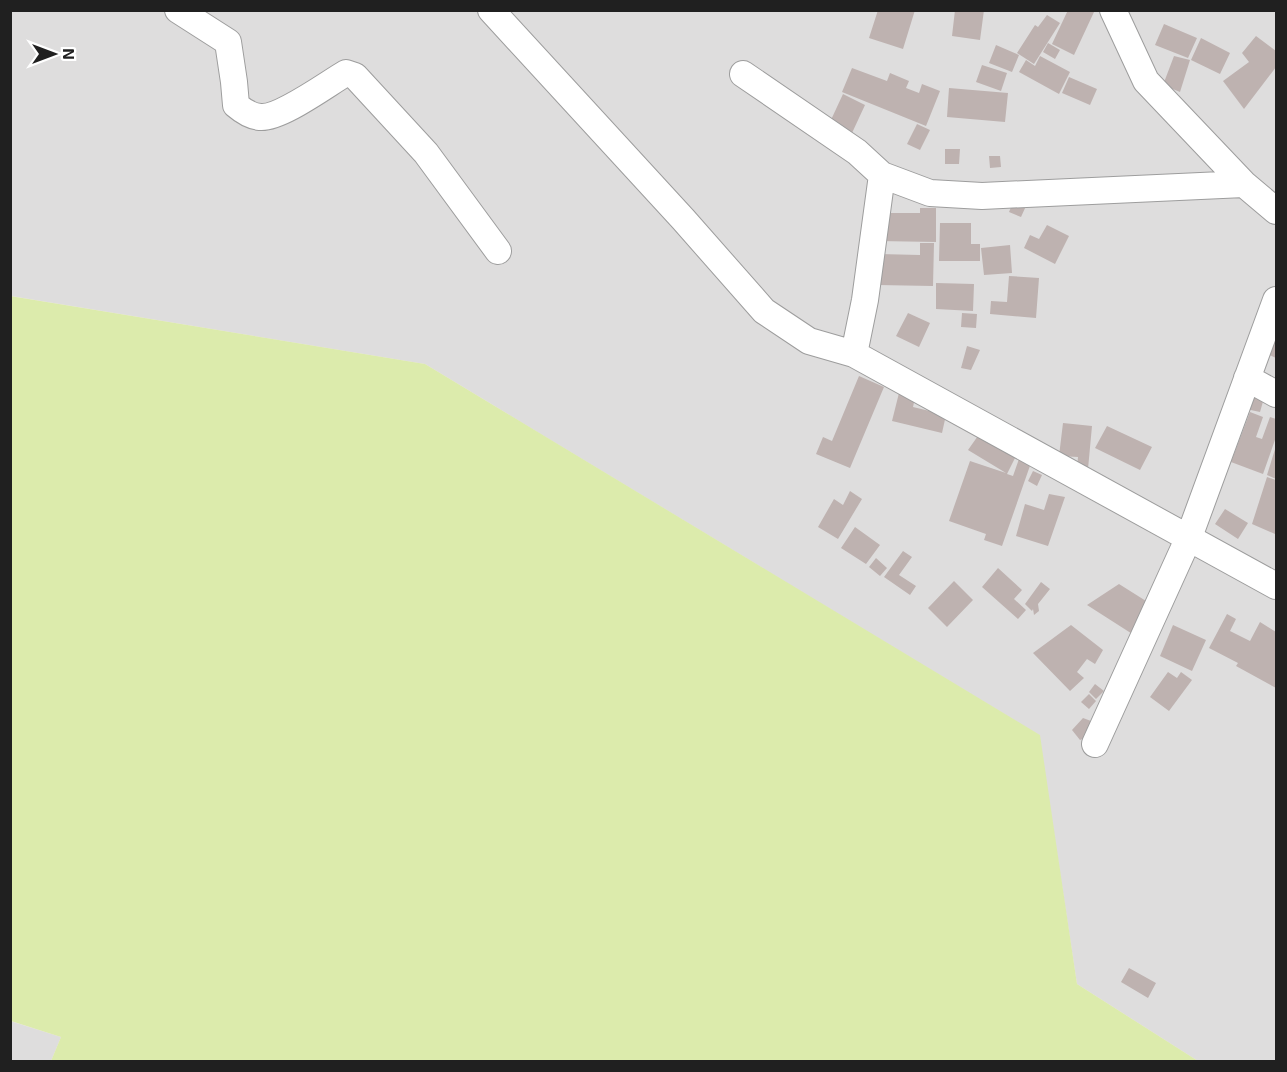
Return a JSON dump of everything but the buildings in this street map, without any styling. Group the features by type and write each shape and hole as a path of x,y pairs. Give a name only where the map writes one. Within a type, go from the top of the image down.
{"street":[{"path":"178,10 228,42 236,105 247,114 262,118 287,110 346,73 355,76 426,153 498,251"},
{"path":"491,10 683,219 764,311 809,341 854,354 1276,586"},
{"path":"1113,10 1146,81 1244,184 1276,211"},
{"path":"744,74 857,152 882,175 930,193 982,196 1244,184"},
{"path":"854,354 865,300 882,175"},
{"path":"1095,744 1189,537 1276,300"},
{"path":"1247,378 1276,394"}],"shaded area":[{"path":"10,11 1276,11 1276,1061 1198,1061 1077,984 1039,735 425,364 11,296"},
{"path":"10,1021 61,1037 51,1061 11,1061"}],"green space":[{"path":"10,296 425,364 1040,735 1077,984 1198,1061 51,1061 61,1037 11,1021"}]}
